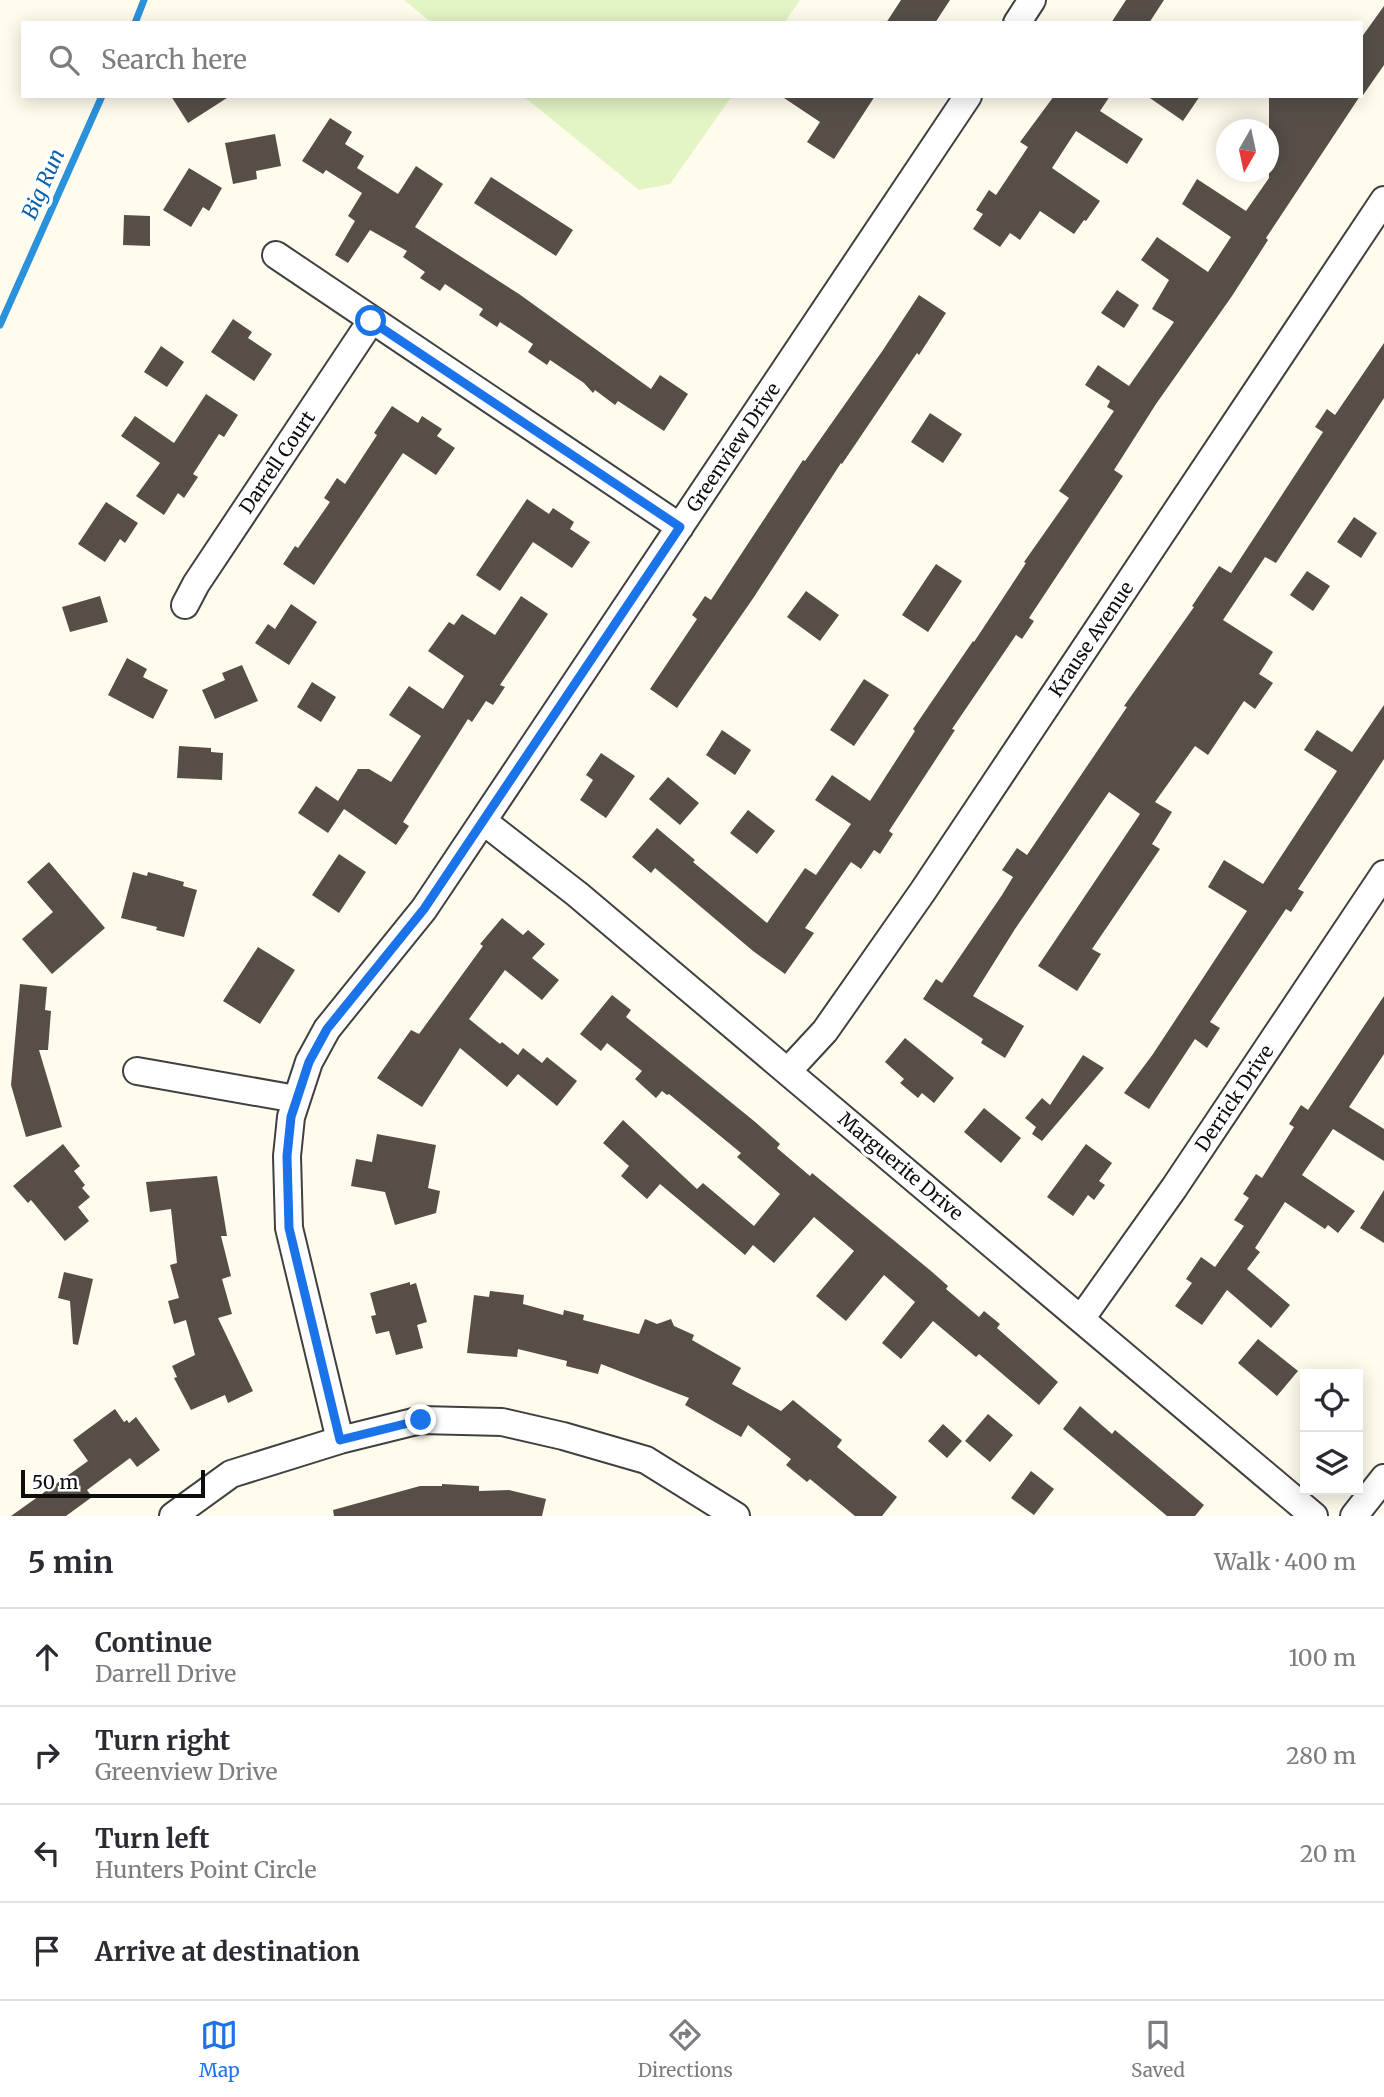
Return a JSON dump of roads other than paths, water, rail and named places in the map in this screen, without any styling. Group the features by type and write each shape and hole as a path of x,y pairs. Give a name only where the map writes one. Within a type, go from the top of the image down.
{"street":[{"path":"1018,21 1032,0"},
{"name":"Greenview Drive","path":"340,1440 289,1228 287,1156 296,1099 309,1062 327,1029 424,909 967,98"},
{"name":"Krause Avenue","path":"789,1072 825,1031 923,891 1384,200"},
{"path":"276,256 680,527"},
{"name":"Darrell Court","path":"185,605 371,321"},
{"name":"Marguerite Drive","path":"483,821 577,894 1314,1516"},
{"name":"Derrick Drive","path":"1081,1319 1174,1188 1384,874"},
{"path":"136,1071 296,1099"},
{"path":"173,1516 231,1474 340,1440 421,1420 502,1422 563,1436 646,1461 736,1516"},
{"path":"1354,1516 1384,1478"}],"waterway":[{"name":"Big Run","path":"136,21 144,0"},
{"name":"Big Run","path":"0,325 101,98"}]}
